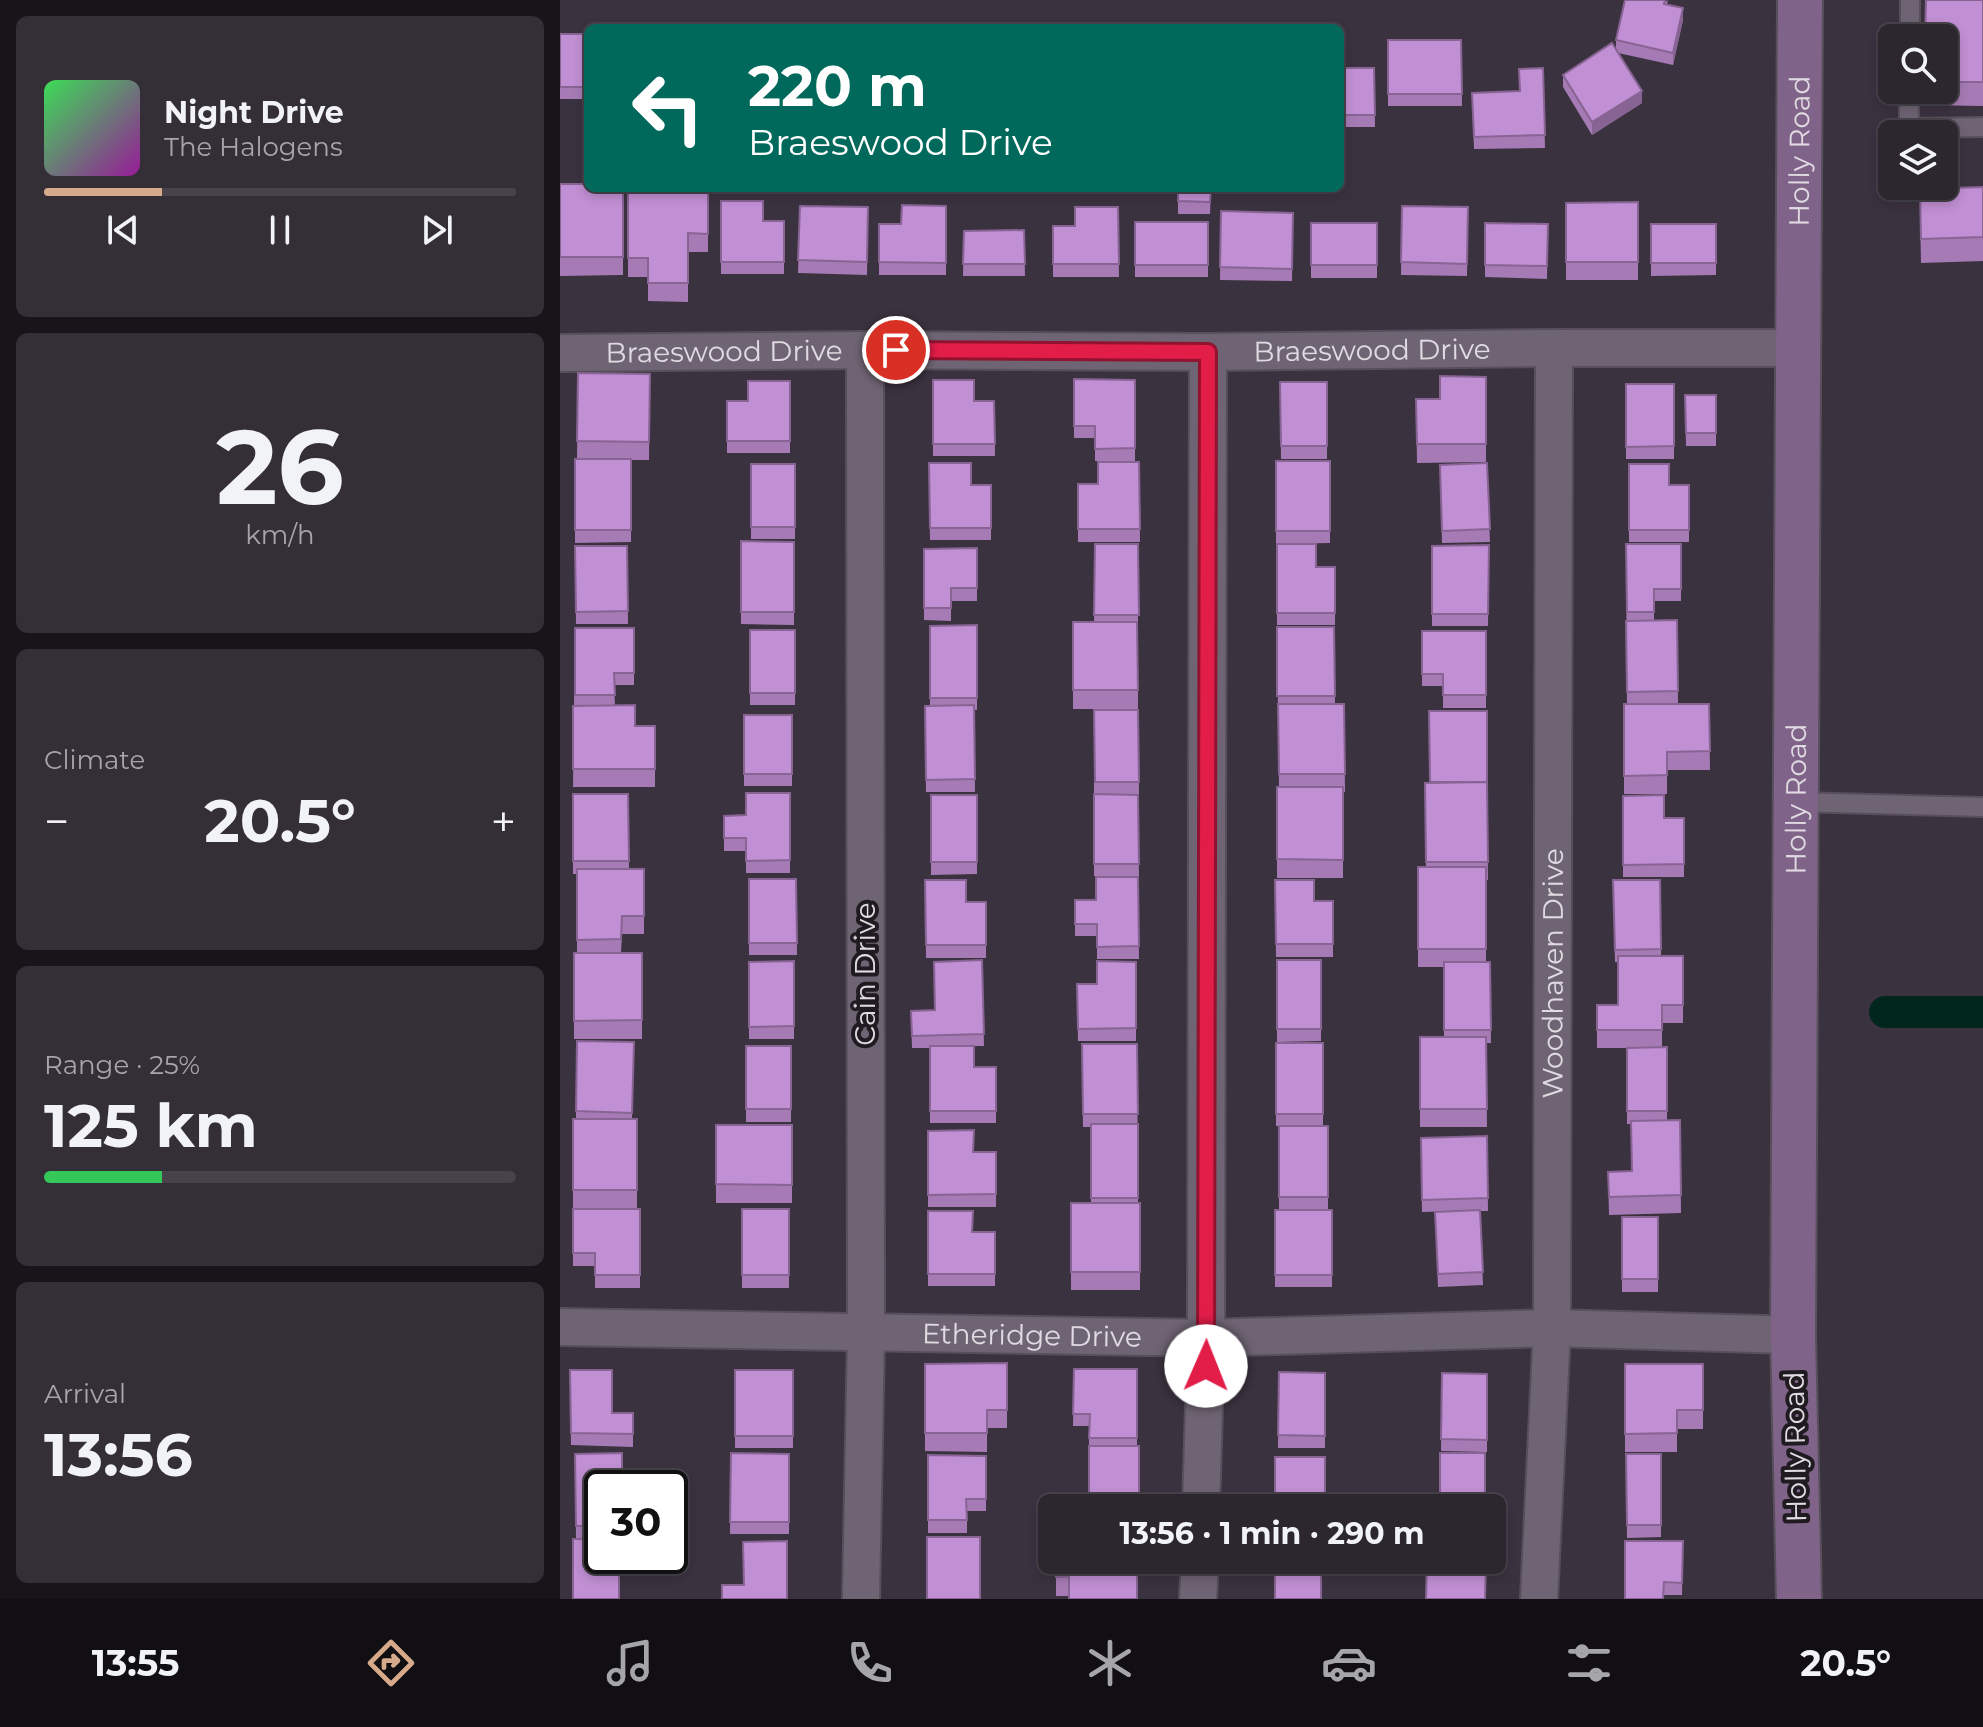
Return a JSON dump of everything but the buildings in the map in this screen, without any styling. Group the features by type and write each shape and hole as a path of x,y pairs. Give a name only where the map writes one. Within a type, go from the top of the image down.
{"main road":[{"name":"Holly Road","path":"1799,1599 1793,1335 1800,0"}],"street":[{"name":"Woodhaven Drive","path":"1539,1599 1552,1328 1554,348"},
{"name":"Braeswood Drive","path":"560,353 1799,348"},
{"name":"Cain Drive","path":"861,1599 866,1333 865,350"},
{"path":"1201,1494 1206,1338 1208,352"},
{"name":"Etheridge Drive","path":"560,1327 1206,1338 1552,1328 1793,1335"},
{"path":"1198,1599 1199,1574"}],"lane":[{"path":"1910,0 1910,24"},
{"path":"1909,104 1909,128 1983,127"},
{"path":"1796,802 1983,807"}],"waterway":[{"path":"1885,1012 1983,1012"}],"route":[{"path":"896,350 1208,352 1206,1366"}]}
